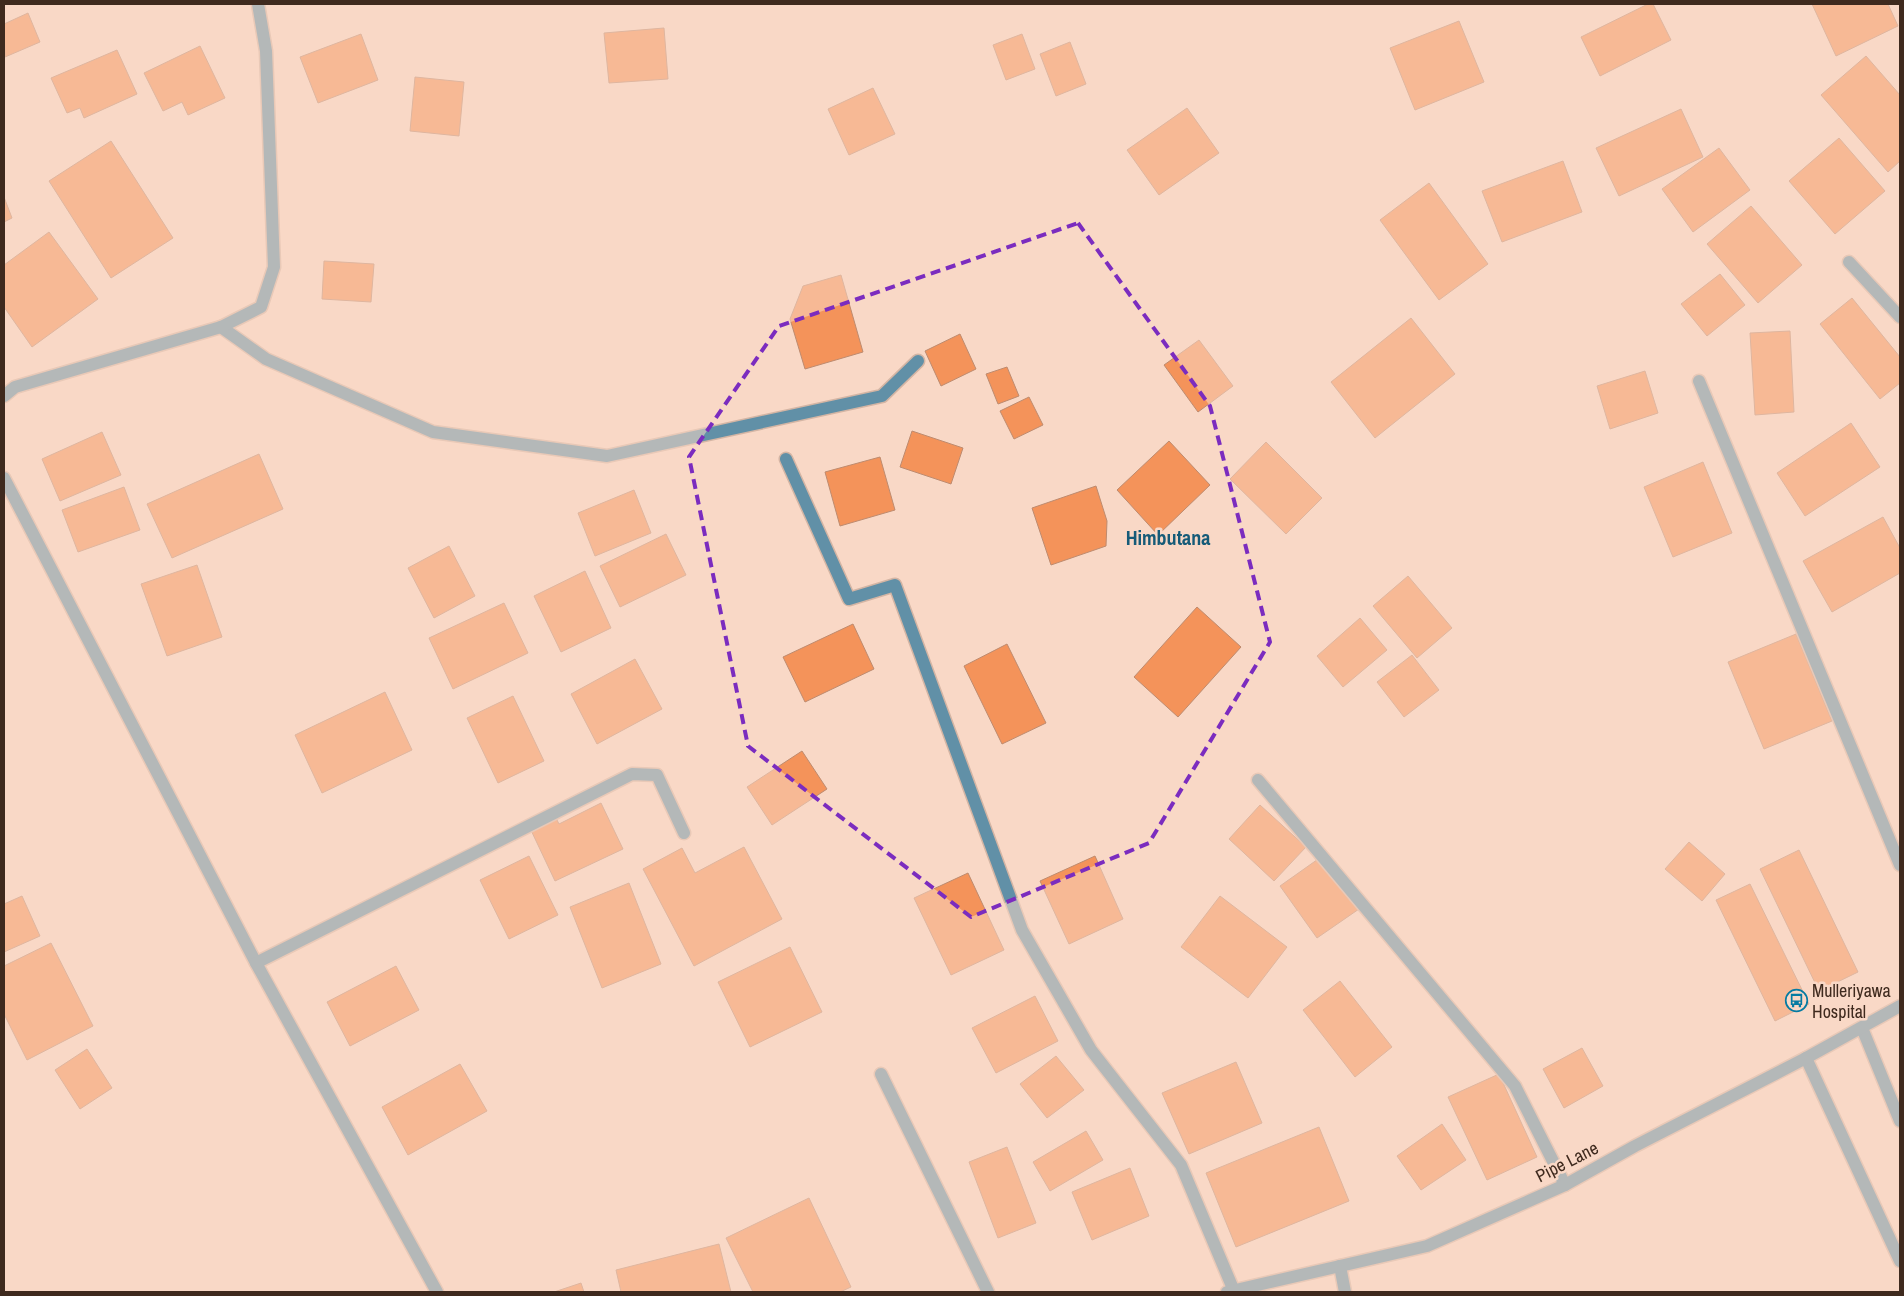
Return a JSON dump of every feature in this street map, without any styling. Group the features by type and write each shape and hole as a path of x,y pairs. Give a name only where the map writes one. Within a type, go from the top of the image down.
{"street":[{"path":"4,396 15,387 222,327 261,307 274,267 266,51 258,4"},
{"path":"1849,262 1900,318"},
{"path":"222,327 266,359 433,432 606,456 882,396 918,361"},
{"path":"1699,381 1900,865"},
{"path":"786,459 848,598 895,585 1022,930 1091,1050 1181,1165 1231,1291"},
{"path":"4,478 256,963 437,1292"},
{"path":"256,963 632,774 657,775 684,832"},
{"path":"1258,780 1515,1086 1565,1185"},
{"name":"Pipe Lane","path":"1231,1291 1427,1246 1565,1185 1635,1146 1806,1058 1900,1006"},
{"path":"1862,1028 1900,1121"},
{"path":"1806,1058 1900,1261"},
{"path":"881,1074 988,1292"},
{"path":"1340,1266 1344,1292"}],"highlighted area":[{"path":"1078,223 1210,406 1270,642 1149,843 971,917 748,746 689,457 779,326"}],"building":[{"path":"1648,4 1653,4 1671,40 1600,76 1581,37"},
{"path":"1812,4 1888,4 1898,26 1836,56"},
{"path":"28,13 40,42 5,57 4,24"},
{"path":"1459,21 1484,82 1415,110 1390,48"},
{"path":"664,28 668,79 609,83 604,33"},
{"path":"361,34 378,80 318,103 300,57"},
{"path":"1022,34 1035,69 1006,80 993,45"},
{"path":"1070,42 1086,84 1056,96 1040,54"},
{"path":"200,46 225,98 188,115 182,102 163,111 144,73"},
{"path":"117,50 137,94 84,118 80,108 67,113 51,78"},
{"path":"1866,56 1900,95 1900,161 1888,172 1821,95"},
{"path":"415,77 464,82 459,136 410,131"},
{"path":"873,88 895,134 849,155 828,109"},
{"path":"1187,108 1219,153 1159,195 1127,150"},
{"path":"1681,109 1703,157 1619,196 1596,148"},
{"path":"1839,138 1885,191 1835,234 1789,181"},
{"path":"111,141 173,238 111,278 49,181"},
{"path":"1719,148 1750,190 1693,232 1662,189"},
{"path":"1563,161 1582,212 1502,242 1482,191"},
{"path":"1429,183 1488,264 1439,300 1380,220"},
{"path":"4,197 12,218 4,222"},
{"path":"1751,206 1802,265 1758,303 1707,244"},
{"path":"49,232 98,299 32,347 4,307 4,265"},
{"path":"324,261 374,264 371,302 322,299"},
{"path":"1720,274 1745,305 1707,336 1681,304"},
{"path":"841,275 863,352 805,369 790,319 803,286"},
{"path":"1852,298 1900,357 1900,383 1880,399 1820,324"},
{"path":"1411,318 1455,374 1375,438 1331,382"},
{"path":"1790,331 1794,412 1755,415 1750,333"},
{"path":"960,334 976,369 941,386 925,351"},
{"path":"1199,340 1233,386 1198,412 1164,365"},
{"path":"1007,367 1019,396 998,404 986,374"},
{"path":"1645,371 1658,413 1610,429 1597,386"},
{"path":"1029,397 1043,425 1014,439 1000,411"},
{"path":"1851,423 1880,467 1805,516 1777,473"},
{"path":"912,431 963,448 951,484 900,467"},
{"path":"102,432 121,475 60,501 42,459"},
{"path":"1169,441 1210,485 1158,535 1117,490"},
{"path":"1266,442 1322,498 1286,534 1230,479"},
{"path":"259,454 283,509 172,558 147,504"},
{"path":"880,457 895,510 840,526 825,472"},
{"path":"1703,462 1732,533 1673,557 1644,487"},
{"path":"1096,486 1107,521 1106,546 1051,565 1032,508"},
{"path":"124,487 140,530 78,552 62,510"},
{"path":"634,490 651,533 595,556 578,513"},
{"path":"1883,517 1900,548 1900,573 1832,612 1803,561"},
{"path":"666,534 686,575 620,607 600,566"},
{"path":"449,546 475,596 434,618 408,568"},
{"path":"197,565 222,637 167,656 141,584"},
{"path":"585,571 611,628 561,652 534,596"},
{"path":"1408,576 1452,628 1417,658 1373,606"},
{"path":"504,603 528,653 453,689 429,638"},
{"path":"1197,607 1241,647 1178,717 1134,677"},
{"path":"1360,618 1387,650 1343,687 1317,656"},
{"path":"853,624 874,669 805,702 783,657"},
{"path":"1796,634 1832,721 1764,749 1728,662"},
{"path":"1007,644 1046,723 1002,744 964,666"},
{"path":"1412,655 1439,690 1404,717 1377,682"},
{"path":"635,659 662,709 597,744 571,694"},
{"path":"385,692 412,750 322,793 295,735"},
{"path":"513,696 544,761 498,783 467,718"},
{"path":"802,751 827,789 772,825 747,787"},
{"path":"601,803 623,849 555,881 529,826 554,814 559,824"},
{"path":"1260,805 1306,847 1274,881 1229,839"},
{"path":"1689,842 1725,874 1702,901 1665,869"},
{"path":"744,847 782,919 694,966 643,869 682,848 695,873"},
{"path":"1799,850 1858,972 1819,991 1760,869"},
{"path":"529,856 558,915 509,939 480,880"},
{"path":"1095,856 1123,919 1069,944 1040,881"},
{"path":"1321,857 1359,909 1317,938 1280,886"},
{"path":"968,873 1004,950 951,975 914,898"},
{"path":"629,883 661,964 602,988 570,907"},
{"path":"1750,884 1809,1004 1775,1021 1716,900"},
{"path":"22,896 40,936 4,952 4,904"},
{"path":"1220,896 1287,947 1248,998 1181,947"},
{"path":"51,943 93,1026 27,1060 4,1014 4,966"},
{"path":"790,947 822,1012 750,1047 718,982"},
{"path":"396,966 419,1010 350,1046 327,1002"},
{"path":"1340,981 1392,1047 1355,1077 1303,1010"},
{"path":"1035,996 1058,1041 996,1073 972,1028"},
{"path":"1582,1048 1603,1086 1564,1108 1543,1069"},
{"path":"87,1049 112,1088 80,1109 55,1070"},
{"path":"1056,1056 1084,1090 1047,1118 1020,1084"},
{"path":"1236,1062 1262,1123 1189,1154 1162,1093"},
{"path":"460,1064 487,1111 408,1155 382,1107"},
{"path":"1499,1074 1537,1157 1487,1180 1448,1097"},
{"path":"1442,1124 1466,1160 1421,1190 1397,1156"},
{"path":"1319,1127 1349,1201 1236,1247 1206,1173"},
{"path":"1086,1131 1103,1160 1050,1191 1033,1162"},
{"path":"1007,1147 1036,1223 998,1238 969,1162"},
{"path":"1130,1168 1149,1216 1092,1240 1072,1192"},
{"path":"809,1198 851,1287 840,1292 753,1292 726,1238"},
{"path":"719,1244 731,1292 621,1292 616,1270"},
{"path":"581,1283 584,1292 554,1292"}],"place":[{"name":"Mulleriyawa Hospital","path":"1796,1001"}],"district":[{"name":"Himbutana","path":"1168,538"}]}
